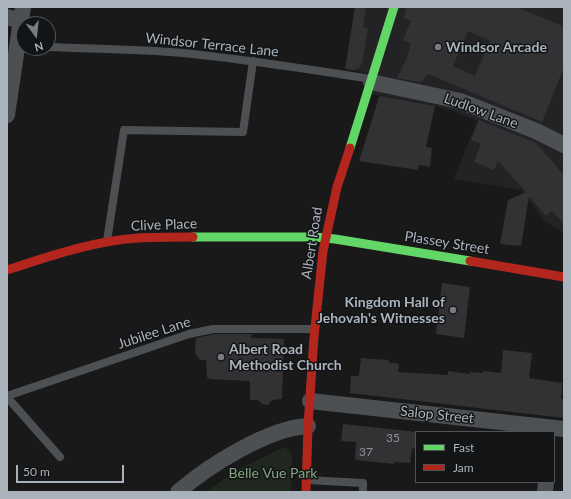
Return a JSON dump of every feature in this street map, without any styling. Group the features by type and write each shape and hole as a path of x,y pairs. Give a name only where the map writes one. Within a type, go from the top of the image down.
{"street":[{"name":"Albert Road","path":"306,492 308,426 315,329 325,238 337,187 394,7"},
{"path":"7,115 19,56"},
{"name":"Ludlow Lane","path":"371,81 460,101 536,131 564,145"},
{"name":"Clive Place","path":"7,270 107,242 137,238 325,238"},
{"name":"Plassey Street","path":"325,238 564,277"},
{"name":"Salop Street","path":"310,401 555,430"},
{"path":"178,492 224,459 246,447 289,428 308,426"}],"lane":[{"name":"Windsor Terrace Lane","path":"56,48 136,50 181,53 253,61 371,81"},
{"path":"107,242 124,130 243,132 253,61"},
{"name":"Jubilee Lane","path":"7,396 189,334 212,329 315,329"},
{"path":"7,396 60,457"},
{"path":"306,480 363,483 363,492"}],"shaded area":[{"path":"355,7 564,7 564,233 545,221 521,190 454,179 477,121 451,110 435,106 367,94 373,74 345,69"}],"green space":[{"name":"Belle Vue Park","path":"284,447 291,452 292,455 291,492 206,492 237,470"}],"building":[{"path":"355,7 366,7 363,27 368,28 362,63 359,68 354,70 345,69"},
{"path":"406,7 516,7 563,26 564,67 542,122 428,74 422,81 419,82 397,78 405,63 411,44 403,40 411,21 404,18","holes":["468,31 490,41 475,76 453,66"]},
{"path":"381,96 435,106 426,147 432,148 430,167 419,165 418,170 359,161 379,97"},
{"path":"479,120 536,143 564,175 564,224 552,211 546,216 529,196 521,246 500,244 508,200 526,192 498,161 494,170 474,162 481,144 471,140"},
{"name":"Kingdom Hall of Jehovah's Witnesses","path":"442,283 470,287 464,338 436,334"},
{"path":"214,334 252,334 251,338 284,339 282,399 272,400 268,405 262,404 258,400 250,400 250,381 210,379 207,377 206,360 200,360 195,353 196,338"},
{"path":"503,350 532,353 529,378 562,383 561,399 564,399 564,418 350,393 351,376 359,376 361,358 389,360 388,362 399,364 398,372 448,375 448,371 470,374 470,372 483,373 483,371 501,373"},
{"path":"343,424 415,432 415,449 412,448 410,463 394,462 394,464 355,460 356,442 341,441"}],"traffic: fast":[{"path":"350,148 394,7"},
{"path":"193,237 315,237 470,261"}],"traffic: jam":[{"path":"306,492 308,426 314,337 323,251 337,187 350,148"},
{"path":"7,270 72,250 105,242 138,238 193,237"},
{"path":"470,261 564,277"}],"place":[{"name":"Windsor Arcade","path":"438,47"},
{"name":"Kingdom Hall of Jehovah's Witnesses","path":"453,310"},
{"name":"Albert Road Methodist Church","path":"221,357"}]}
